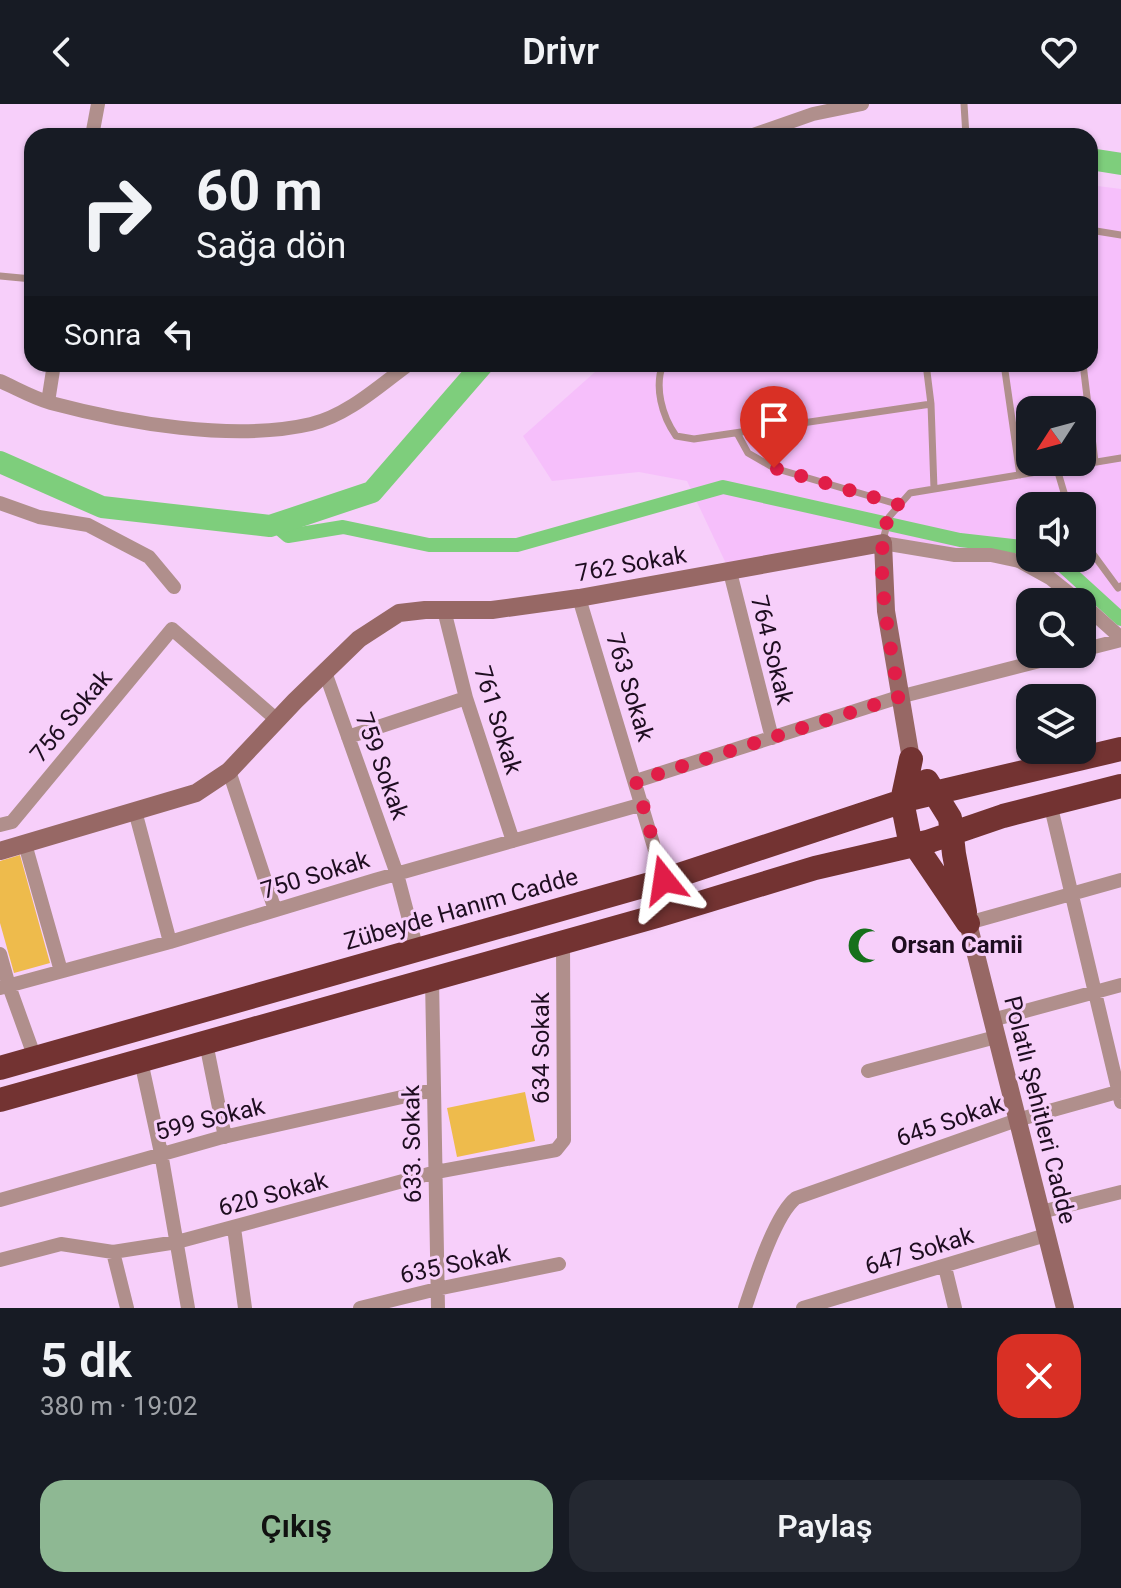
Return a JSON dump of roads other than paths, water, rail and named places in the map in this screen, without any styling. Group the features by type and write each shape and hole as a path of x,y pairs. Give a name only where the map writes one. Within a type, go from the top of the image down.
{"highway":[{"name":"Zübeyde Hanım Cadde","path":"0,1068 664,880 902,801 1121,749"},
{"path":"911,759 950,818 968,923"},
{"path":"911,759 902,801 904,823 914,845 968,923"},
{"path":"0,1100 815,868 914,845 1050,803 1121,786"}],"street":[{"path":"94,128 98,104"},
{"path":"773,128 813,114 862,104"},
{"path":"48,402 53,372"},
{"path":"0,381 48,402 128,419 189,429 265,430 313,424 349,408 398,372"},
{"path":"0,503 39,517 88,525 149,557 174,587"},
{"path":"911,759 886,611 883,543 955,555 991,555 1019,561 1062,588"},
{"name":"762 Sokak","path":"325,672 359,639 399,613 492,610 579,598 883,543"},
{"name":"764 Sokak","path":"730,572 772,738"},
{"name":"763 Sokak","path":"579,598 664,880"},
{"name":"761 Sokak","path":"444,610 466,698 513,841"},
{"path":"1096,616 1121,639"},
{"name":"756 Sokak","path":"0,825 12,822 172,629 277,720"},
{"path":"1096,646 1121,639"},
{"path":"636,781 899,697 1016,667"},
{"path":"0,851 196,793 229,771 325,672"},
{"name":"759 Sokak","path":"325,672 397,874 417,950"},
{"path":"348,737 466,698"},
{"path":"229,771 275,910"},
{"path":"1050,803 1120,1095"},
{"name":"750 Sokak","path":"4,987 170,942 643,804"},
{"path":"135,811 170,942"},
{"path":"25,844 61,971"},
{"path":"968,923 1121,880"},
{"name":"Polatlı Şehitleri Cadde","path":"968,923 1065,1308"},
{"name":"634 Sokak","path":"556,1150 564,1140 563,942"},
{"path":"0,954 4,987 35,1058"},
{"name":"633. Sokak","path":"432,979 438,1308"},
{"path":"868,1071 1121,985"},
{"path":"206,1043 225,1137"},
{"path":"141,1061 161,1153 188,1308"},
{"name":"599 Sokak","path":"0,1200 161,1153 433,1090"},
{"name":"645 Sokak","path":"745,1308 757,1271 784,1211 796,1198 1017,1120 1120,1095"},
{"name":"620 Sokak","path":"0,1260 61,1244 113,1252 177,1242 436,1172 556,1150"},
{"path":"1041,1212 1121,1192"},
{"path":"234,1228 245,1308"},
{"name":"647 Sokak","path":"803,1308 821,1306 1046,1235"},
{"path":"113,1252 127,1308"},
{"name":"635 Sokak","path":"360,1308 559,1264"},
{"path":"945,1267 955,1308"}],"lane":[{"path":"964,105 965,128"},
{"path":"1098,231 1121,235"},
{"path":"0,276 24,278"},
{"path":"660,372 657,378 666,422 676,436 694,439 931,404"},
{"path":"927,372 934,489"},
{"path":"1005,372 1016,447"},
{"path":"1084,372 1087,396"},
{"path":"737,433 748,453 774,468 900,505"},
{"path":"1096,462 1121,458"},
{"path":"883,543 889,517 910,493 1016,476"},
{"path":"1096,558 1118,588 1121,586"}],"waterway":[{"path":"1098,160 1121,164"},
{"path":"0,462 102,507 270,526 372,492 476,372"},
{"path":"274,524 288,536 343,527 429,545 517,545 723,487 960,540 1016,546"},
{"path":"1069,572 1121,619"}],"place":[{"name":"Orsan Camii","path":"865,945"}]}
